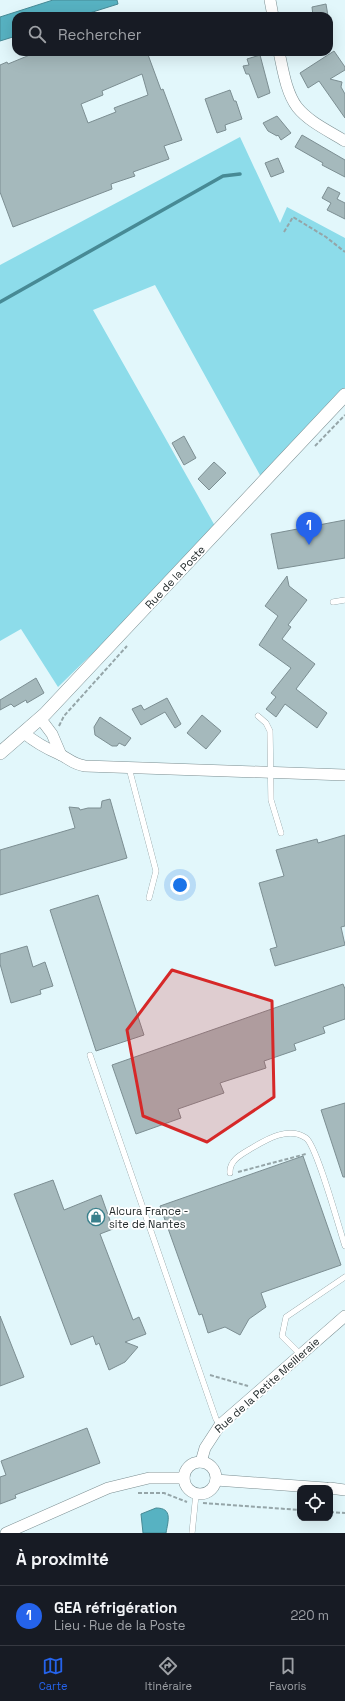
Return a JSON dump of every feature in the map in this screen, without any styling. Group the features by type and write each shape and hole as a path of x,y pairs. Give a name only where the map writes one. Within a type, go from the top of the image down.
{"street":[{"path":"270,0 272,12"},
{"path":"280,56 288,91 297,108 312,121 345,141"},
{"name":"Rue de la Poste","path":"0,753 40,718 345,396"},
{"path":"40,718 52,734 61,755"},
{"path":"24,733 44,748 61,755 78,765 345,775"},
{"name":"Rue de la Petite Meilleraie","path":"201,1462 205,1448 220,1425 345,1316"},
{"path":"201,1462 210,1466 216,1480 211,1489 196,1498 187,1488 184,1474 189,1466 201,1462"},
{"path":"6,1533 108,1488 149,1478 184,1478"},
{"path":"216,1480 297,1486"},
{"path":"333,1488 345,1490"}],"lane":[{"path":"333,602 345,600"},
{"path":"258,716 266,723 270,731 271,800 281,833"},
{"path":"129,768 156,871 149,898"},
{"path":"90,1055 216,1419 220,1425"},
{"path":"230,1173 233,1160 273,1136 284,1134 297,1135 306,1138 314,1151 345,1246"},
{"path":"301,1355 282,1336 286,1316 345,1277"},
{"path":"192,1533 196,1498"}],"path":[{"path":"284,232 294,217 326,237 345,252"},
{"path":"59,726 61,732"},
{"path":"230,1173 252,1169 314,1151"},
{"path":"200,1372 251,1387 243,1394 248,1400"},
{"path":"137,1492 164,1493 175,1496 185,1502 196,1498 297,1510"},
{"path":"333,1512 345,1514"}],"highlighted area":[{"path":"172,970 272,1001 274,1097 207,1142 143,1116 127,1030"}],"shaded area":[{"path":"53,0 117,0 118,4 93,12 16,12"},
{"path":"12,13 12,37 0,41 0,17"},
{"path":"240,137 280,223 287,207 345,238 345,388 261,477 155,285 93,310 215,526 138,609 58,687 21,629 0,641 0,265"},
{"path":"156,1508 165,1510 167,1513 168,1520 166,1533 143,1533 141,1514"}],"building":[{"path":"326,4 327,12 313,12 312,7"},
{"path":"333,52 345,67 345,70 330,79 342,82 341,87 345,94 345,118 319,81 308,88 300,73 326,56 333,56"},
{"path":"27,56 148,56 161,90 163,89 182,140 164,146 169,159 133,172 135,176 111,184 112,189 13,227 0,192 0,65 7,62 8,64","holes":["142,74 148,95 114,108 116,112 88,123 81,104 103,95 102,91"]},
{"path":"260,56 270,93 258,98 249,74 246,74 243,66 249,65 247,59"},
{"path":"230,90 234,101 236,101 242,119 225,125 226,130 217,133 205,99"},
{"path":"277,116 291,133 281,140 278,135 277,136 268,131 263,123"},
{"path":"302,135 345,160 345,177 322,165 323,163 295,147"},
{"path":"278,158 284,172 271,177 265,163"},
{"path":"328,187 340,193 337,199 345,203 345,219 327,210 331,203 322,198"},
{"path":"184,436 196,458 184,465 172,443"},
{"path":"214,462 226,473 209,490 198,479"},
{"path":"345,520 345,558 278,569 271,534"},
{"path":"287,576 289,586 307,600 288,625 291,627 282,639 315,664 296,689 327,713 317,728 285,704 276,717 266,709 276,697 271,693 291,668 259,645 278,616 265,606"},
{"path":"36,678 44,693 27,703 26,700 14,707 11,704 0,710 0,700"},
{"path":"167,698 181,724 175,728 165,712 141,725 132,709 141,705 144,710"},
{"path":"202,715 221,731 206,749 187,733"},
{"path":"100,717 131,738 125,746 119,743 117,746 112,746 95,735 94,727"},
{"path":"110,799 127,858 0,895 0,850 75,828 69,807 79,808 80,810 88,808 101,808 102,801"},
{"path":"345,835 345,926 341,927 345,945 275,966 270,949 277,947 259,883 284,876 276,850 317,839 318,843"},
{"path":"98,895 144,1035 96,1051 50,910"},
{"path":"27,946 33,967 45,962 53,986 40,990 41,994 11,1003 0,964 0,954"},
{"path":"343,984 345,989 345,1019 323,1027 325,1033 294,1044 296,1050 264,1061 266,1068 220,1083 224,1093 178,1109 181,1118 136,1134 112,1065"},
{"path":"345,1103 345,1177 343,1177 321,1110"},
{"path":"303,1156 341,1265 261,1293 266,1307 249,1319 240,1335 225,1327 208,1333 202,1314 199,1315 160,1206"},
{"path":"53,1180 64,1210 101,1195 113,1229 100,1234 133,1320 139,1317 146,1334 125,1342 138,1347 125,1362 109,1370 99,1343 96,1345 93,1336 71,1345 14,1194"},
{"path":"0,1316 24,1377 0,1386"},
{"path":"87,1428 100,1463 15,1495 16,1498 0,1504 0,1477 6,1475 1,1461"}],"waterway":[{"path":"0,302 223,176 240,174"}],"place":[{"name":"GEA réfrigération","path":"309,545"},
{"name":"Alcura France - site de Nantes","path":"96,1217"}]}
